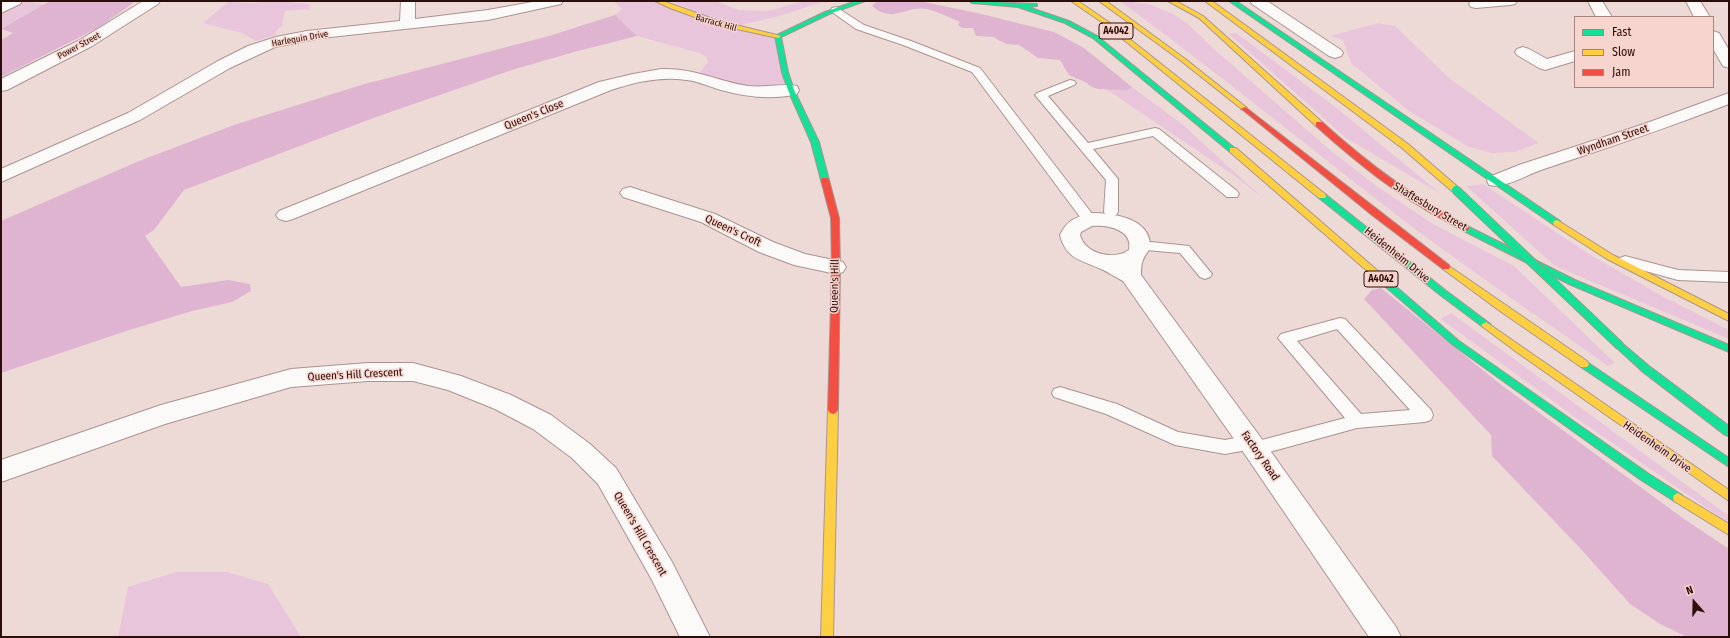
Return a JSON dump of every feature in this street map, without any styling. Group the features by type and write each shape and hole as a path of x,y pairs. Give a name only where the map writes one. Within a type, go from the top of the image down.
{"main road":[{"name":"Barrack Hill","path":"658,1 706,21 735,29 778,36"},
{"path":"778,36 836,10 862,1"},
{"path":"972,1 999,4"},
{"name":"A4042","path":"985,1 1020,6 1043,4"},
{"name":"Heidenheim Drive","path":"1074,1 1105,22 1442,292 1521,351 1729,496"},
{"name":"Heidenheim Drive","path":"1102,1 1182,59 1375,213 1502,309 1729,463"},
{"name":"Shaftesbury Street","path":"1171,1 1201,17 1346,149 1399,190 1451,221 1572,282 1729,350"},
{"path":"1208,1 1405,146 1456,190 1646,369 1729,432"},
{"path":"1232,1 1610,257 1729,318"},
{"name":"A4042","path":"1020,6 1067,22 1095,37 1208,129 1456,343 1645,477 1729,530"},
{"name":"Queen's Hill","path":"778,36 785,72 791,90 815,142 835,218 836,267 827,637"}],"street":[{"path":"1,9 15,1"},
{"name":"Power Street","path":"1,86 86,43 153,1"},
{"path":"406,25 408,1"},
{"name":"Harlequin Drive","path":"1,176 110,128 152,107 235,58 252,50 293,38 443,21 492,14 556,1"},
{"path":"1257,1 1335,53"},
{"path":"1476,4 1510,1"},
{"path":"1595,1 1603,16"},
{"path":"1693,1 1701,16"},
{"path":"1714,38 1729,63"},
{"path":"1523,52 1545,65 1574,56"},
{"name":"Queen's Close","path":"286,215 605,86 630,79 656,74 680,74 697,76 733,88 756,92 791,90"},
{"name":"Wyndham Street","path":"1496,181 1526,169 1650,128 1729,98"},
{"name":"Queen's Croft","path":"630,194 708,218 766,247 802,260 836,267"},
{"path":"1074,227 1119,235 1125,260 1115,262 1103,262 1092,259 1082,254 1075,248 1071,240 1071,233 1074,227"},
{"name":"Factory Road","path":"1119,235 1252,445 1386,637"},
{"name":"Queen's Hill Crescent","path":"1,471 167,413 291,378 368,372 413,372 453,382 503,402 542,422 581,451 607,476 662,571 695,637"}],"lane":[{"path":"836,10 860,27 908,43 976,70 1119,235 1184,249 1205,274"},
{"path":"1070,83 1041,95 1112,179 1119,235"},
{"path":"1085,147 1155,132 1232,194"},
{"path":"1610,257 1678,275 1729,277"},
{"path":"1060,392 1111,409 1175,438 1225,447 1252,445 1357,421 1425,415 1340,323 1286,338 1357,421"}],"shaded area":[{"path":"20,1 45,4 1,29 1,9"},
{"path":"50,1 136,1 98,28 1,77 1,40 13,33 1,29"},
{"path":"276,1 310,4 309,9 285,11 282,26 277,30 275,35 256,41 242,33 203,23 228,2 250,3"},
{"path":"613,1 658,1 778,36 791,90 774,92 697,76 708,62 706,57 699,53 637,36 615,15 622,9"},
{"path":"671,1 715,1 739,10 768,11 804,1 825,1 783,15 741,25 707,16"},
{"path":"877,1 919,1 977,13 1054,32 1084,48 1132,87 1127,90 1098,89 1069,75 1060,60 1038,58 1019,45 1007,44 994,37 976,36 973,28 962,28 958,25 960,22 927,9 920,8 900,13 886,14 872,6"},
{"path":"1121,2 1134,2 1151,5 1173,14 1188,24 1214,49 1330,150 1375,185 1433,224 1514,266 1615,363 1608,366 1435,244"},
{"path":"615,15 637,36 512,70 376,117 184,190 154,230 145,236 181,287 228,280 250,284 251,291 232,302 192,311 123,332 1,373 1,221 139,161 234,125 361,85 549,36"},
{"path":"1378,23 1395,26 1449,78 1539,143 1515,152 1492,153 1469,147 1409,111 1351,63 1343,40 1330,36"},
{"path":"1236,33 1333,105 1441,194 1346,138 1229,34"},
{"path":"1132,87 1183,125 1264,199 1232,174 1106,89 1127,90"},
{"path":"1483,184 1589,254 1660,295 1729,330 1729,339 1555,266 1466,186"},
{"path":"1381,288 1500,384 1684,519 1729,549 1729,637 1687,637 1660,624 1630,604 1580,548 1492,456 1491,435 1364,299 1372,290"},
{"path":"1451,313 1729,516 1729,523 1576,418 1441,319"},
{"path":"176,572 227,572 268,584 301,637 118,637 128,587"}],"traffic: fast":[{"path":"825,180 815,142 791,90 785,72 778,36 827,13 862,1"},
{"path":"972,1 999,4"},
{"path":"985,1 1010,5 1035,5"},
{"path":"1232,1 1557,223"},
{"path":"1020,6 1067,22 1095,37 1233,150"},
{"path":"1456,190 1620,346"},
{"path":"1322,196 1442,292 1486,325"},
{"path":"1465,228 1572,282 1729,349"},
{"path":"1376,274 1456,343 1645,477 1678,498"},
{"path":"1620,346 1646,369 1729,432"},
{"path":"1584,364 1729,463"}],"traffic: slow":[{"path":"658,1 687,13 717,22 778,36"},
{"path":"1074,1 1105,22 1322,196"},
{"path":"1102,1 1182,59 1245,109"},
{"path":"1171,1 1201,17 1319,124"},
{"path":"1208,1 1405,146 1456,190"},
{"path":"1233,150 1376,274"},
{"path":"1557,223 1610,257 1729,318"},
{"path":"1446,267 1503,309 1584,364"},
{"path":"1486,325 1729,496"},
{"path":"827,637 833,410"},
{"path":"1678,498 1729,530"}],"traffic: jam":[{"path":"1245,109 1375,213 1446,267"},
{"path":"1319,124 1353,154 1388,181 1426,206 1465,228"},
{"path":"825,180 835,218 836,267 833,410"}]}
